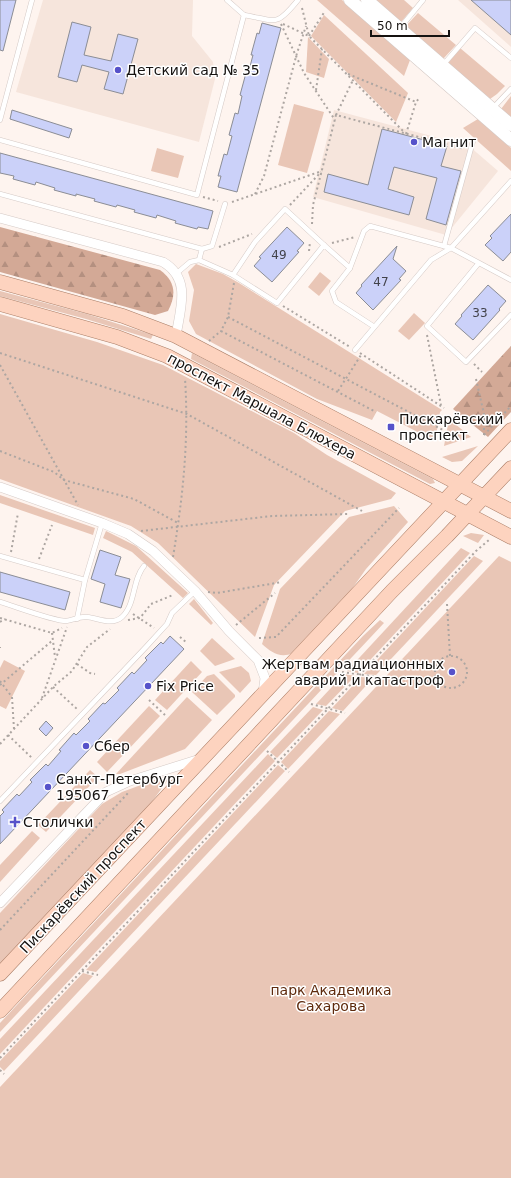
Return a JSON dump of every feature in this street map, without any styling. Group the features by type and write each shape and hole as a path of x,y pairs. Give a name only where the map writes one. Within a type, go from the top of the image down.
{"main road":[{"name":"проспект Маршала Блюхера","path":"0,282 123,316 176,336 511,512"},
{"name":"проспект Маршала Блюхера","path":"0,304 111,335 167,356 511,537"},
{"path":"167,356 176,336"},
{"name":"Пискарёвский проспект","path":"0,974 511,430"},
{"name":"Пискарёвский проспект","path":"0,1011 392,591 485,497 511,468"}],"street":[{"path":"350,0 489,112 511,125"},
{"path":"367,0 442,65 489,112 511,140"},
{"path":"0,218 163,262 177,273"},
{"name":"проспект Маршала Блюхера","path":"176,336 182,291 181,280 177,273"},
{"path":"0,487 102,523 128,534 153,551 195,591 229,631 258,660 265,678 262,695"},
{"path":"1,899 106,792 130,781 203,758"}],"lane":[{"path":"0,120 32,0"},
{"path":"227,0 244,15 276,21 284,18 298,0"},
{"path":"400,28 423,0"},
{"path":"0,140 197,195 244,15"},
{"path":"442,65 475,28 511,58"},
{"path":"489,112 511,89"},
{"path":"444,246 473,142"},
{"path":"355,350 373,326 431,260 451,248 511,180"},
{"path":"0,194 202,249 212,246 226,204"},
{"path":"234,276 255,242 285,209 350,268"},
{"path":"373,326 336,302 332,291 350,268 364,231 370,226 451,248 478,264 510,278"},
{"path":"177,273 190,262 198,260 234,276 277,303 324,245"},
{"path":"198,260 202,249"},
{"path":"478,264 427,326 466,362 511,315"},
{"path":"77,619 85,580 102,523"},
{"path":"0,556 85,580"},
{"path":"0,602 64,621 85,617 109,622 123,617 127,610 138,576 144,566"},
{"path":"0,801 160,632 167,624 172,613 195,591"}],"path":[{"path":"301,6 309,36"},
{"path":"309,36 325,11"},
{"path":"276,21 309,36 406,134"},
{"path":"281,23 296,57 335,120"},
{"path":"255,194 264,176 296,57 306,26"},
{"path":"316,91 322,49"},
{"path":"347,74 416,102"},
{"path":"311,262 309,247 312,233 312,205 336,115 353,80"},
{"path":"406,134 416,102 420,97"},
{"path":"336,115 470,151"},
{"path":"197,195 226,204 322,171"},
{"path":"285,209 322,171"},
{"path":"212,246 217,247 267,228"},
{"path":"324,245 362,236"},
{"path":"200,349 221,331 228,317 234,276"},
{"path":"277,303 362,354 444,408"},
{"path":"228,317 443,430"},
{"path":"427,326 441,405"},
{"path":"221,331 376,412"},
{"path":"0,353 187,414 362,511"},
{"path":"338,392 362,354"},
{"path":"469,359 482,372"},
{"path":"0,365 77,503 81,515"},
{"path":"171,568 185,474 187,414 184,365"},
{"path":"476,379 484,414 484,435 511,406"},
{"path":"0,451 54,472 64,480 134,499 178,523"},
{"path":"259,638 276,637 399,508"},
{"path":"10,559 18,513"},
{"path":"128,534 178,526 272,516 348,514"},
{"path":"36,566 52,525"},
{"path":"0,1058 476,551 491,539"},
{"path":"195,591 217,593 282,582"},
{"path":"229,631 275,593"},
{"path":"125,621 140,618 151,604 173,595"},
{"path":"447,604 450,656"},
{"path":"127,610 160,632"},
{"path":"0,618 52,633 56,659"},
{"path":"0,622 5,619"},
{"path":"42,700 68,625"},
{"path":"0,744 53,687 72,671 87,647 111,628"},
{"path":"180,637 187,643"},
{"path":"14,729 12,697 0,683 53,640"},
{"path":"450,656 463,661 467,674 459,685 450,688 438,681 435,672 438,663 450,656"},
{"path":"77,664 90,674 96,674"},
{"path":"342,672 378,677"},
{"path":"53,687 82,715"},
{"path":"149,700 165,715"},
{"path":"312,704 345,713"},
{"path":"8,735 37,762"},
{"path":"267,751 289,772"},
{"path":"0,930 131,791 130,781"},
{"path":"82,971 98,975"},
{"path":"0,1070 4,1074"}],"shaded area":[{"name":"Детский сад № 35","path":"43,0 193,0 192,36 213,62 215,79 199,142 16,92"},
{"path":"458,0 511,0 511,47"},
{"path":"334,110 469,146 498,171 446,235 313,197"}],"green space":[{"path":"317,0 342,0 410,60 404,76"},
{"path":"376,0 404,0 413,8 401,22"},
{"path":"418,13 456,45 443,59 406,26"},
{"path":"324,15 408,93 396,122 311,36"},
{"path":"308,37 329,59 324,78 306,72"},
{"path":"460,48 505,86 490,99 448,63"},
{"path":"511,96 511,118 501,109"},
{"path":"294,104 324,112 307,173 278,165"},
{"path":"478,119 511,148 511,171 463,128"},
{"path":"157,148 184,156 178,178 151,171"},
{"path":"0,227 160,270 169,279 173,288 173,299 171,305 168,311 155,315 0,272"},
{"path":"196,264 223,274 239,283 442,410 440,412 435,441 377,411 372,420 317,399 196,334 189,321 194,290 188,272"},
{"path":"320,272 331,281 319,296 308,287"},
{"path":"0,291 87,314 153,335 151,339 86,319 0,296"},
{"path":"414,313 425,323 409,340 398,331"},
{"path":"0,314 97,342 163,365 294,433 327,455 396,493 391,499 345,511 274,585 255,637 158,543 131,526 0,479"},
{"path":"511,346 511,412 488,437 453,409"},
{"path":"192,353 433,479 435,483 430,484 191,359"},
{"path":"449,419 471,437 444,446"},
{"path":"478,446 462,461 452,462 442,457"},
{"path":"0,495 95,528 93,535 0,503"},
{"path":"394,506 408,522 366,569 349,593 293,653 288,655 276,654 262,644 280,589 349,517"},
{"path":"106,531 136,546 188,593 183,598 132,552 103,538"},
{"path":"471,533 484,535 478,543 463,536"},
{"path":"461,548 470,553 358,673 347,671"},
{"path":"474,556 483,561 376,675 364,674"},
{"name":"парк Академика Сахарова","path":"499,556 511,562 511,1178 0,1178 0,1087"},
{"path":"194,599 213,623 211,625 189,604"},
{"path":"380,620 384,623 0,1032 0,1023 363,636"},
{"path":"212,638 235,659 215,666 200,651"},
{"path":"4,660 25,671 6,709 0,706 0,668"},
{"path":"191,661 202,672 167,710 155,700"},
{"path":"241,666 249,673 251,681 240,693 219,672"},
{"path":"214,674 235,695 235,697 217,715 192,692 207,676"},
{"path":"344,674 355,676 326,706 316,704"},
{"path":"361,677 373,678 343,711 332,708"},
{"path":"187,697 212,720 185,749 120,774 116,774"},
{"path":"149,706 160,716 107,772 97,762"},
{"path":"313,707 323,710 277,758 270,752"},
{"path":"329,711 340,714 288,769 281,762"},
{"path":"268,754 275,761 0,1054 0,1039"},
{"path":"278,765 285,771 96,972 86,970"},
{"path":"90,770 98,777 46,832 38,825"},
{"path":"168,775 170,777 146,810 0,965 0,913 102,804 122,792"},
{"path":"32,831 40,838 0,882 0,865"},
{"path":"83,973 93,976 4,1071 0,1067 0,1061"}],"building":[{"path":"0,0 16,0 3,51 0,50"},
{"path":"471,0 511,0 511,35"},
{"path":"72,22 91,27 84,55 111,61 118,34 138,39 123,94 104,89 109,72 82,65 77,82 58,77"},
{"path":"262,23 281,28 237,192 218,187 221,176 218,176 224,154 227,155 232,136 229,135 235,113 238,114 242,96 240,95 246,73 248,74 257,33 259,34"},
{"path":"12,110 72,129 69,138 10,119"},
{"path":"382,129 447,146 441,166 461,171 446,225 426,219 437,178 394,167 388,189 414,197 409,215 324,192 328,174 368,185"},
{"path":"0,153 213,211 208,229 198,227 197,229 175,223 176,221 157,215 156,218 134,212 135,210 117,205 116,207 94,201 95,199 54,190 55,188 36,182 35,185 13,179 14,176 0,173"},
{"path":"511,214 511,252 503,261 485,245 492,238 490,236"},
{"path":"287,227 304,243 297,251 299,252 272,282 254,266 261,258 259,257"},
{"path":"397,246 393,259 406,271 399,279 401,280 373,310 356,293 362,286 361,285"},
{"path":"488,285 506,301 499,309 500,310 473,340 455,324 462,316 461,315"},
{"path":"100,550 121,557 115,575 130,579 121,608 100,602 105,584 91,579"},
{"path":"0,572 70,592 65,610 0,592"},
{"path":"170,636 184,649 0,844 0,816 4,812 2,810 17,794 19,796 32,782 30,780 46,764 48,766 61,751 59,750 74,733 76,735 90,721 88,719 103,703 105,704 119,690 117,688 132,672 134,674 147,660 145,658 161,642 163,644"},
{"path":"46,721 53,728 46,736 39,729"}],"place":[{"name":"Детский сад № 35","path":"118,70"},
{"name":"Магнит","path":"414,142"},
{"name":"Пискарёвский проспект","path":"391,427"},
{"name":"Жертвам радиационных аварий и катастроф","path":"452,672"},
{"name":"Fix Price","path":"148,686"},
{"name":"Сбер","path":"86,746"},
{"name":"Санкт-Петербург 195067","path":"48,787"},
{"name":"Столички","path":"15,822"}]}
